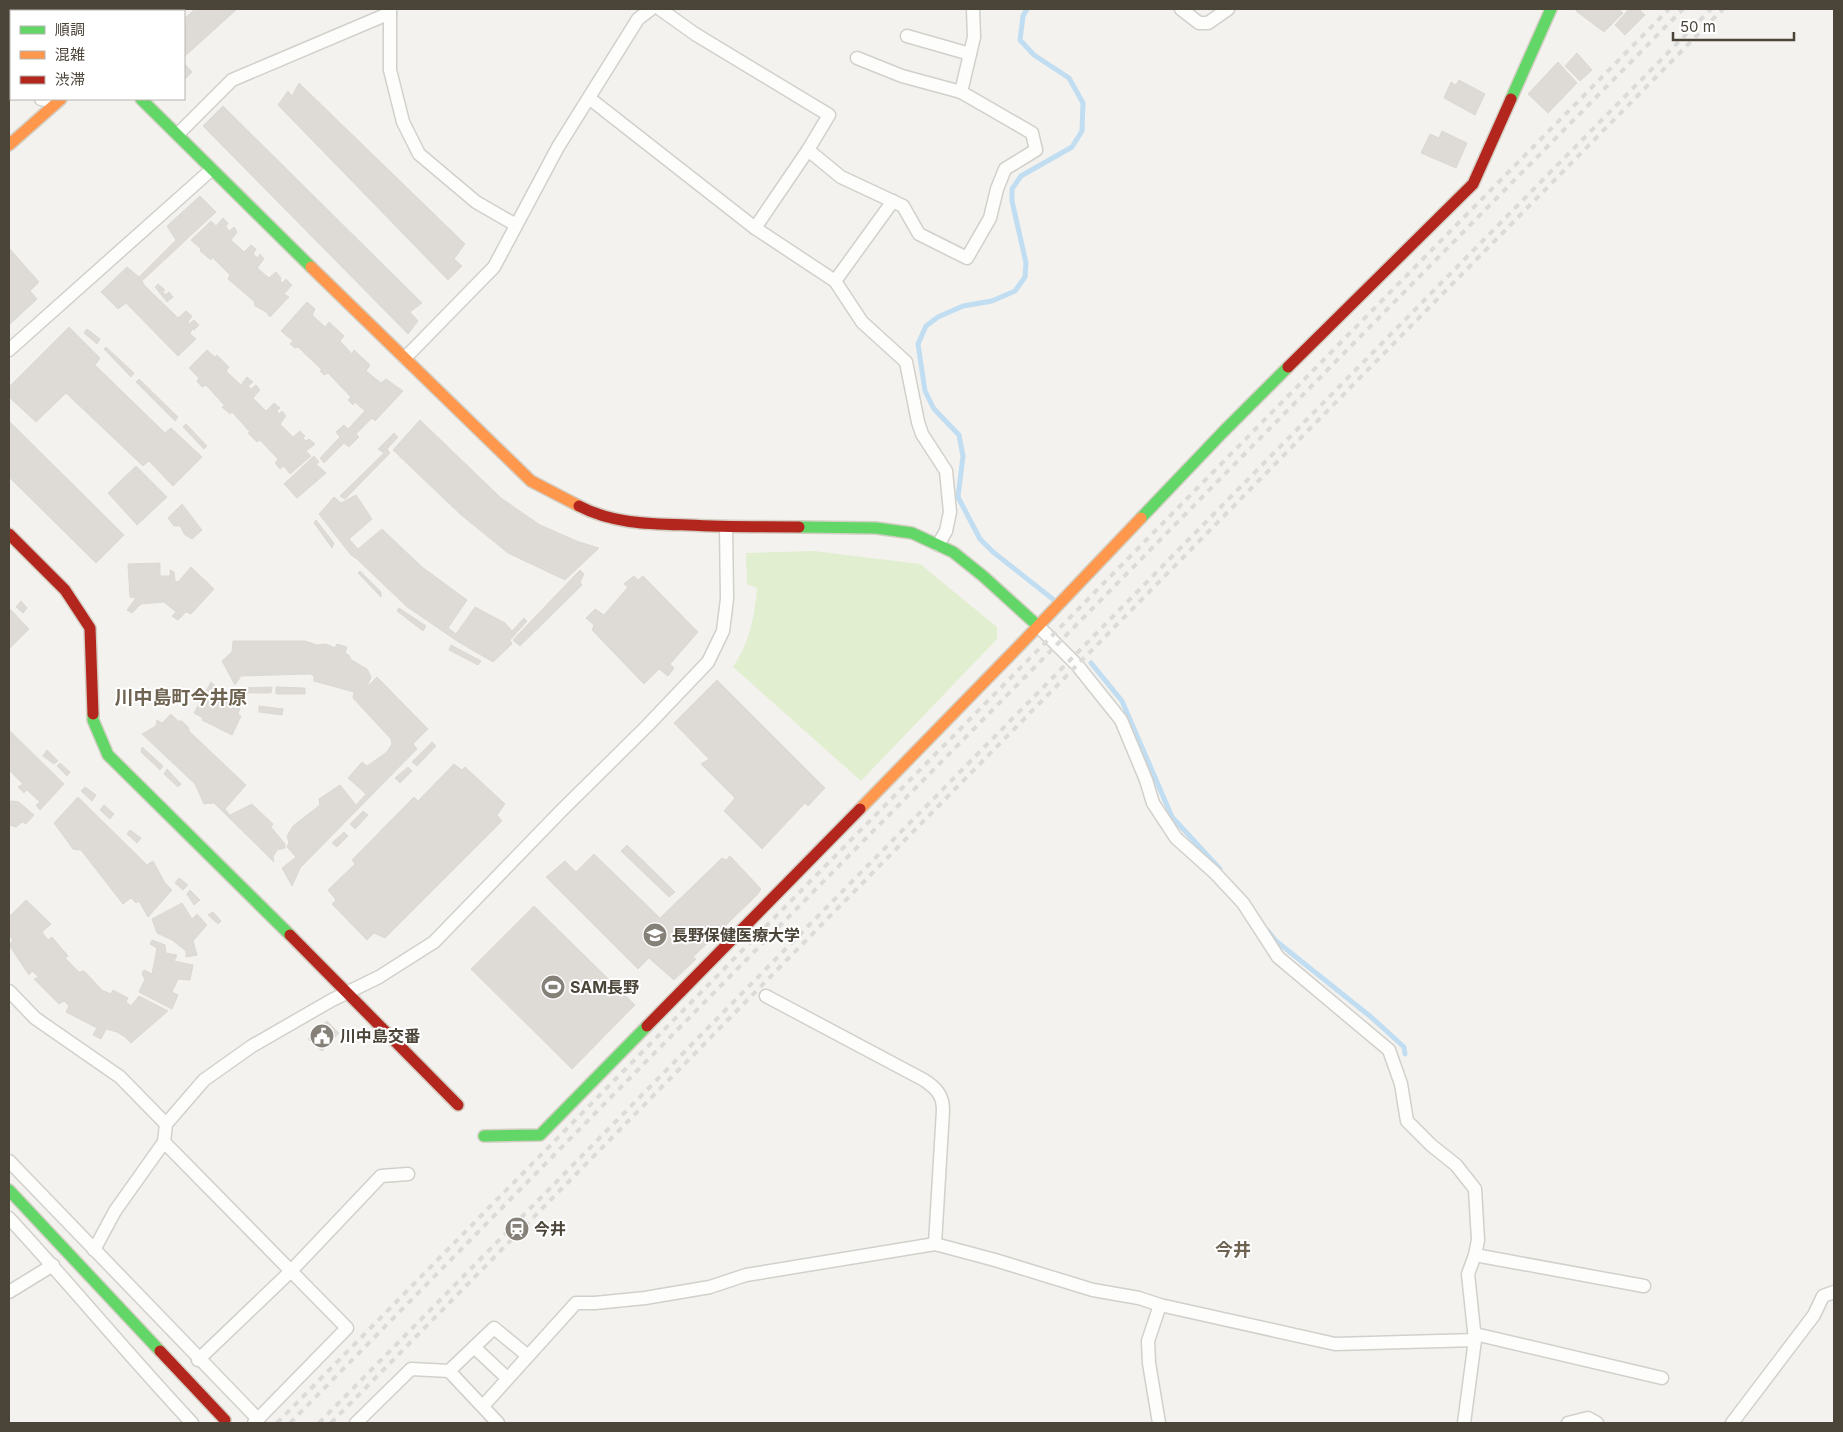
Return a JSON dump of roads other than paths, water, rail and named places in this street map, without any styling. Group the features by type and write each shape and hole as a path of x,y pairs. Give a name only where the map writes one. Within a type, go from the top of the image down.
{"street":[{"path":"405,358 494,267 558,147 638,19 651,9"},
{"path":"660,9 695,34 829,115 808,150 755,228"},
{"path":"961,92 974,37 973,9"},
{"path":"1181,9 1199,23 1208,23 1228,9"},
{"path":"484,1136 540,1135 1038,626 1223,432 1473,184 1551,9"},
{"path":"178,134 232,80 390,11 390,70 403,122 419,154 476,202 516,225"},
{"path":"907,36 970,54"},
{"path":"808,150 841,177 903,206 919,234 967,258 990,218 997,188 1005,169 1036,150 1032,133 961,92 902,76 858,58"},
{"path":"589,98 755,228 835,281 862,322 906,362 922,434 946,471 950,512 946,531 938,545"},
{"path":"9,145 59,100"},
{"path":"142,100 178,134 211,170 531,481 589,511 632,523 726,527 876,528 912,534 954,552 1038,626 1077,665 1121,720 1146,780 1153,803 1176,838 1214,872 1243,903 1278,957 1390,1050 1401,1084 1407,1121 1431,1145 1456,1164 1475,1189 1478,1240 1468,1274 1475,1337 1464,1423"},
{"path":"9,350 211,170"},
{"path":"835,281 893,201"},
{"path":"94,1250 115,1211 164,1142 166,1124 204,1080 252,1046 326,1003 379,977 434,942 560,811 647,726 708,662 722,631 727,599 726,527"},
{"path":"9,534 65,590 90,628 93,720 108,755 348,992 458,1105"},
{"path":"9,990 35,1018 120,1078 166,1124"},
{"path":"766,996 924,1080 940,1092 943,1110 934,1244"},
{"path":"9,1161 256,1421 347,1328 164,1142"},
{"path":"198,1360 292,1270 381,1176 408,1174"},
{"path":"9,1190 226,1420"},
{"path":"9,1218 53,1265 153,1382 192,1423"},
{"path":"483,1406 576,1303 645,1298 710,1286 746,1275 934,1244 995,1260 1093,1290 1139,1298 1160,1305 1334,1344 1475,1337 1662,1378"},
{"path":"1475,1255 1644,1286"},
{"path":"9,1292 53,1265"},
{"path":"1732,1423 1814,1315 1823,1296 1834,1292"},
{"path":"1159,1423 1149,1363 1148,1341 1160,1305"},
{"path":"356,1423 411,1369 449,1370 494,1328 528,1356"},
{"path":"474,1347 508,1378"},
{"path":"449,1370 498,1423"},
{"path":"1568,1423 1588,1418 1597,1423"}],"waterway":[{"path":"1027,9 1023,16 1020,40 1034,55 1069,78 1083,103 1082,131 1072,147 1021,176 1012,189 1012,201 1026,263 1025,277 1015,291 992,301 963,306 938,317 926,326 918,344 925,391 934,409 959,435 963,456 958,497 980,539 993,552 1054,600"},
{"path":"1091,663 1122,701 1172,817 1220,869"},
{"path":"1268,931 1276,941 1371,1017 1404,1047 1405,1054"}],"railway":[{"path":"277,1423 1669,9"},
{"path":"290,1423 1683,9"},
{"path":"319,1423 1711,9"},
{"path":"331,1423 1723,9"}],"place":[{"name":"長野保健医療大学","path":"655,935"},
{"name":"SAM長野","path":"553,987"},
{"name":"川中島交番","path":"322,1036"},
{"name":"今井","path":"517,1229"}],"district":[{"name":"川中島町今井原","path":"181,697"},
{"name":"今井","path":"1233,1249"}]}
